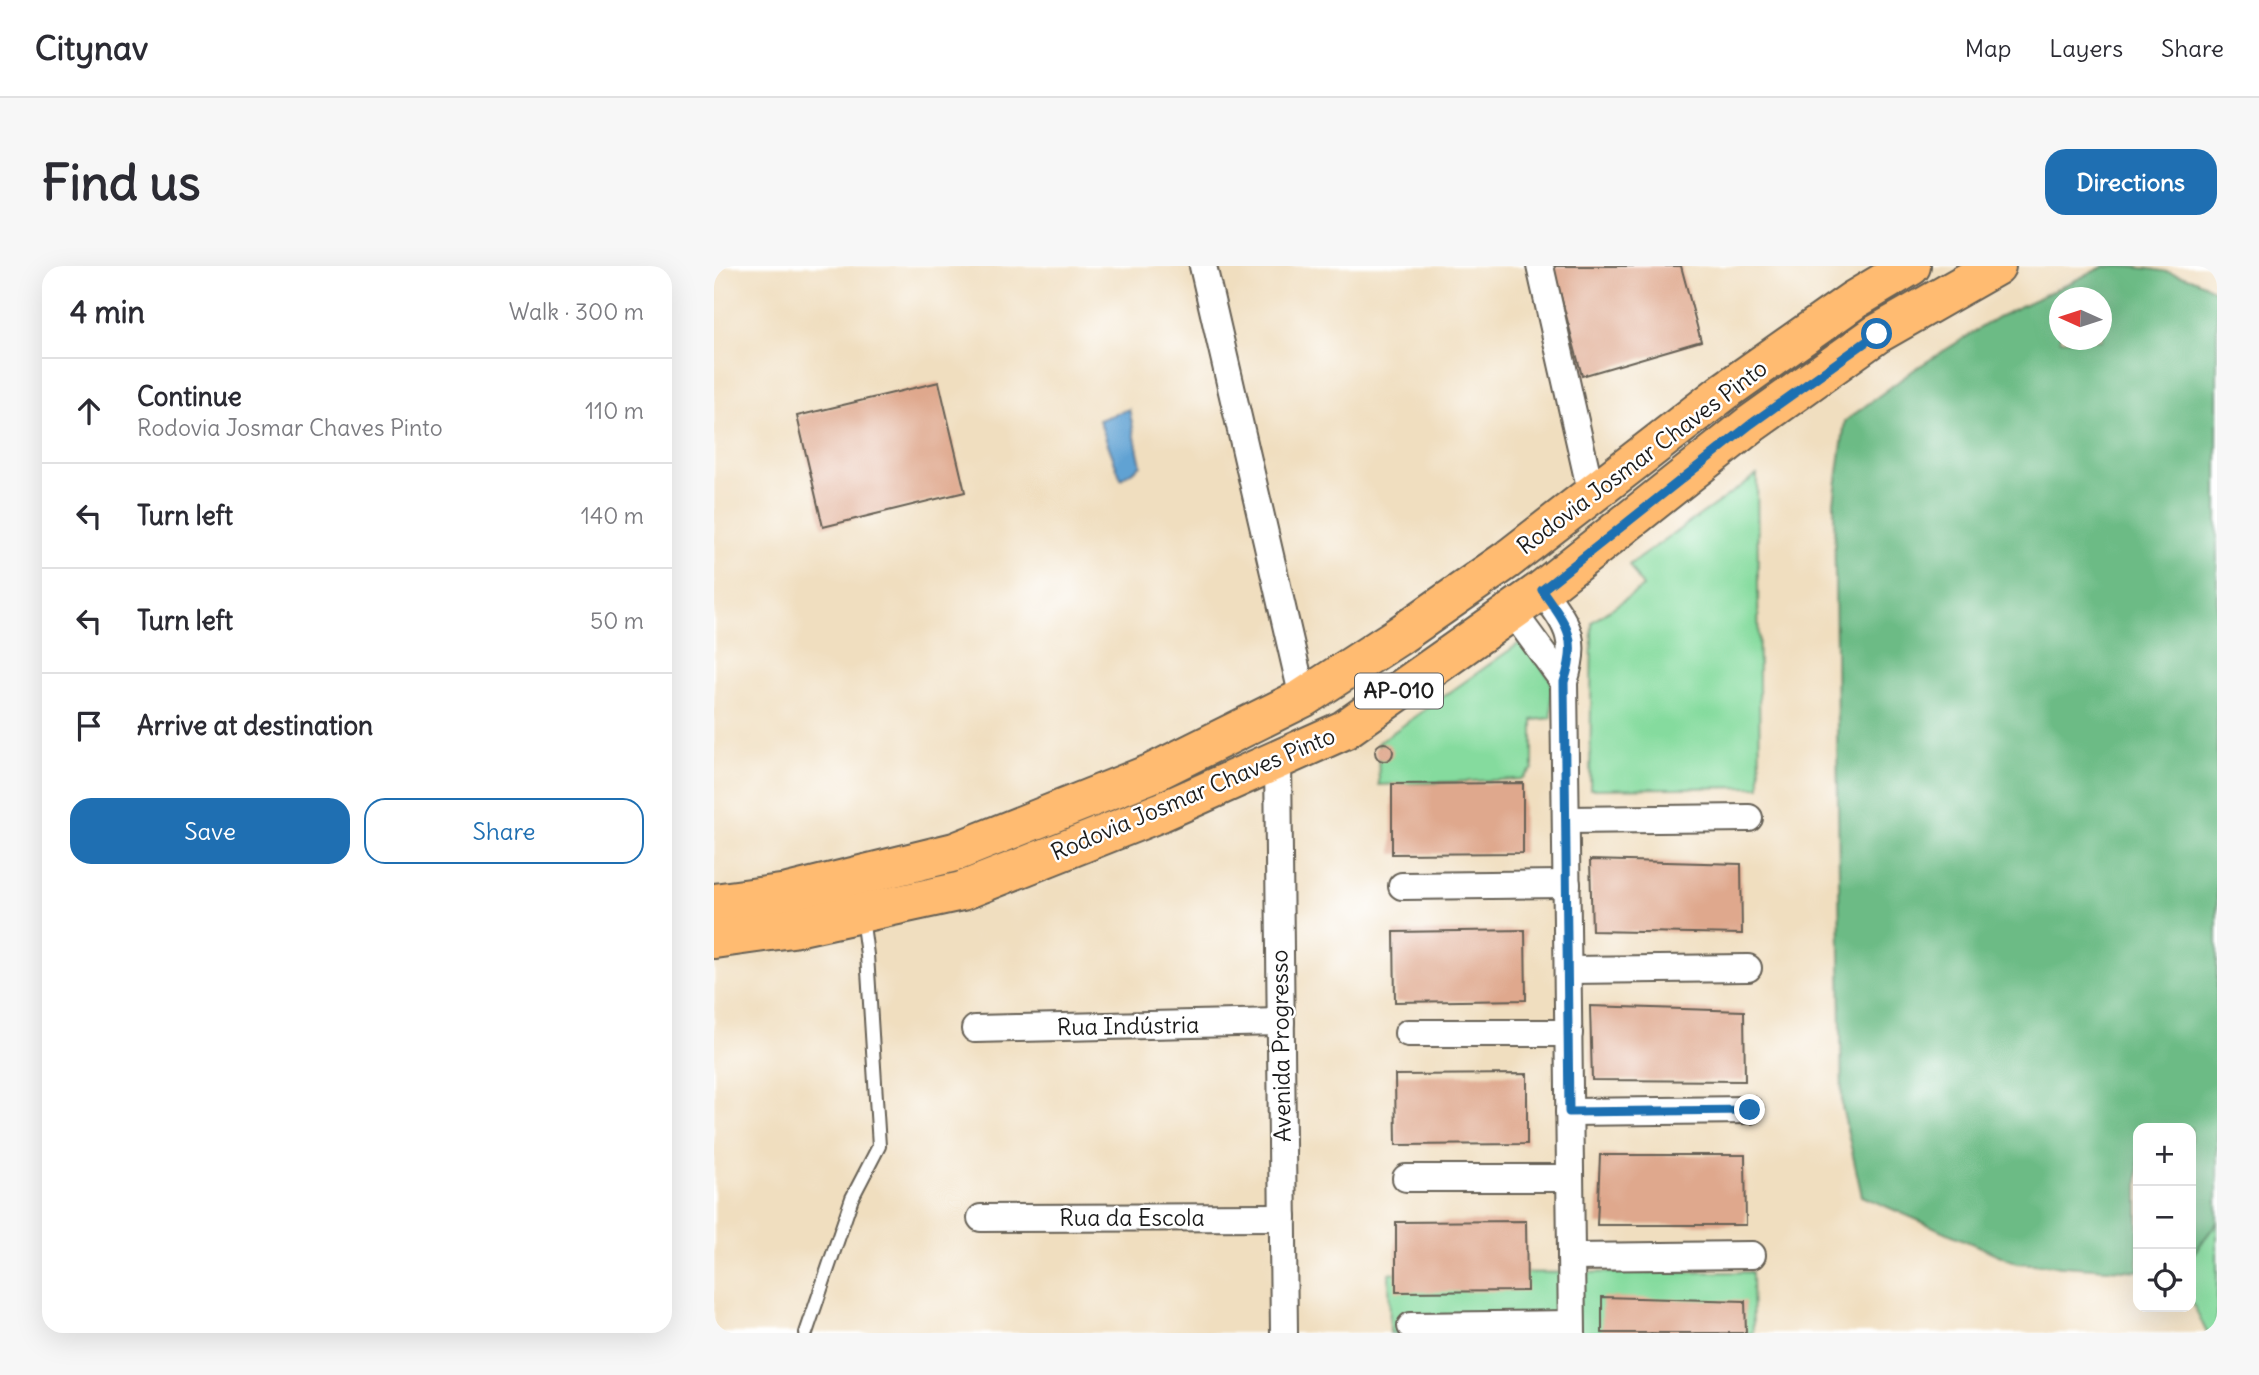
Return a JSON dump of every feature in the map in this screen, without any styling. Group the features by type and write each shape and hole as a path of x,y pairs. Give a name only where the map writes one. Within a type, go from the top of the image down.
{"main road":[{"name":"Rodovia Josmar Chaves Pinto","path":"714,903 789,894 955,852 1150,774 1303,698 1397,637 1507,560 1724,391 1854,300 1911,266"},
{"name":"Rodovia Josmar Chaves Pinto","path":"714,939 792,928 962,891 1161,811 1344,730 1527,600 1751,424 1877,334 1996,266"}],"street":[{"path":"1203,266 1303,698"},
{"path":"1541,266 1591,492"},
{"path":"1527,600 1564,682"},
{"path":"1411,1326 1572,1329 1564,682 1571,661 1571,641 1566,625 1527,600"},
{"name":"Avenida Progresso","path":"1278,759 1284,1333"},
{"path":"1567,820 1749,818"},
{"path":"1402,886 1567,884"},
{"path":"1568,970 1748,968"},
{"name":"Rua Indústria","path":"975,1029 1281,1023"},
{"path":"1408,1033 1569,1033"},
{"path":"1569,1112 1750,1110"},
{"path":"1406,1178 1570,1178"},
{"name":"Rua da Escola","path":"981,1219 1283,1217"},
{"path":"1571,1257 1752,1255"}],"lane":[{"path":"806,1333 852,1198 878,1146 867,955 862,913"}],"green space":[{"path":"2105,266 2132,267 2181,275 2208,286 2217,294 2217,1222 2196,1250 2196,1123 2133,1123 2133,1271 2017,1263 1862,1196 1842,1107 1834,502 1845,421 1915,369 1998,317 2049,293 2049,350 2112,350 2112,287 2061,287"},
{"path":"1757,475 1760,787 1590,789 1592,622 1643,587 1629,565"},
{"path":"1521,642 1551,679 1552,718 1533,720 1533,769 1521,779 1379,785 1378,743"},
{"path":"2217,1222 2217,1333 2207,1333 2196,1310 2196,1250"},
{"path":"1752,1272 1753,1333 1390,1333 1389,1273"}],"water":[{"path":"1129,409 1141,465 1121,479 1099,420"}],"building":[{"path":"1553,266 1681,266 1701,341 1582,376"},
{"path":"939,382 965,492 823,527 797,416"},
{"path":"1380,743 1388,743 1393,752 1391,759 1380,761 1375,756 1375,748"},
{"path":"1523,783 1523,853 1392,854 1392,784"},
{"path":"1590,860 1741,864 1742,934 1592,931"},
{"path":"1525,930 1526,1000 1395,1002 1394,932"},
{"path":"1590,1006 1744,1011 1745,1081 1592,1080"},
{"path":"1527,1074 1527,1144 1396,1145 1395,1075"},
{"path":"1600,1155 1745,1155 1746,1225 1597,1225"},
{"path":"1526,1221 1527,1291 1396,1292 1396,1222"},
{"path":"1602,1297 1745,1301 1746,1333 1602,1333"}],"route":[{"path":"1750,1110 1569,1112 1564,682 1571,661 1571,641 1566,625 1542,590 1751,424 1877,334"}]}
